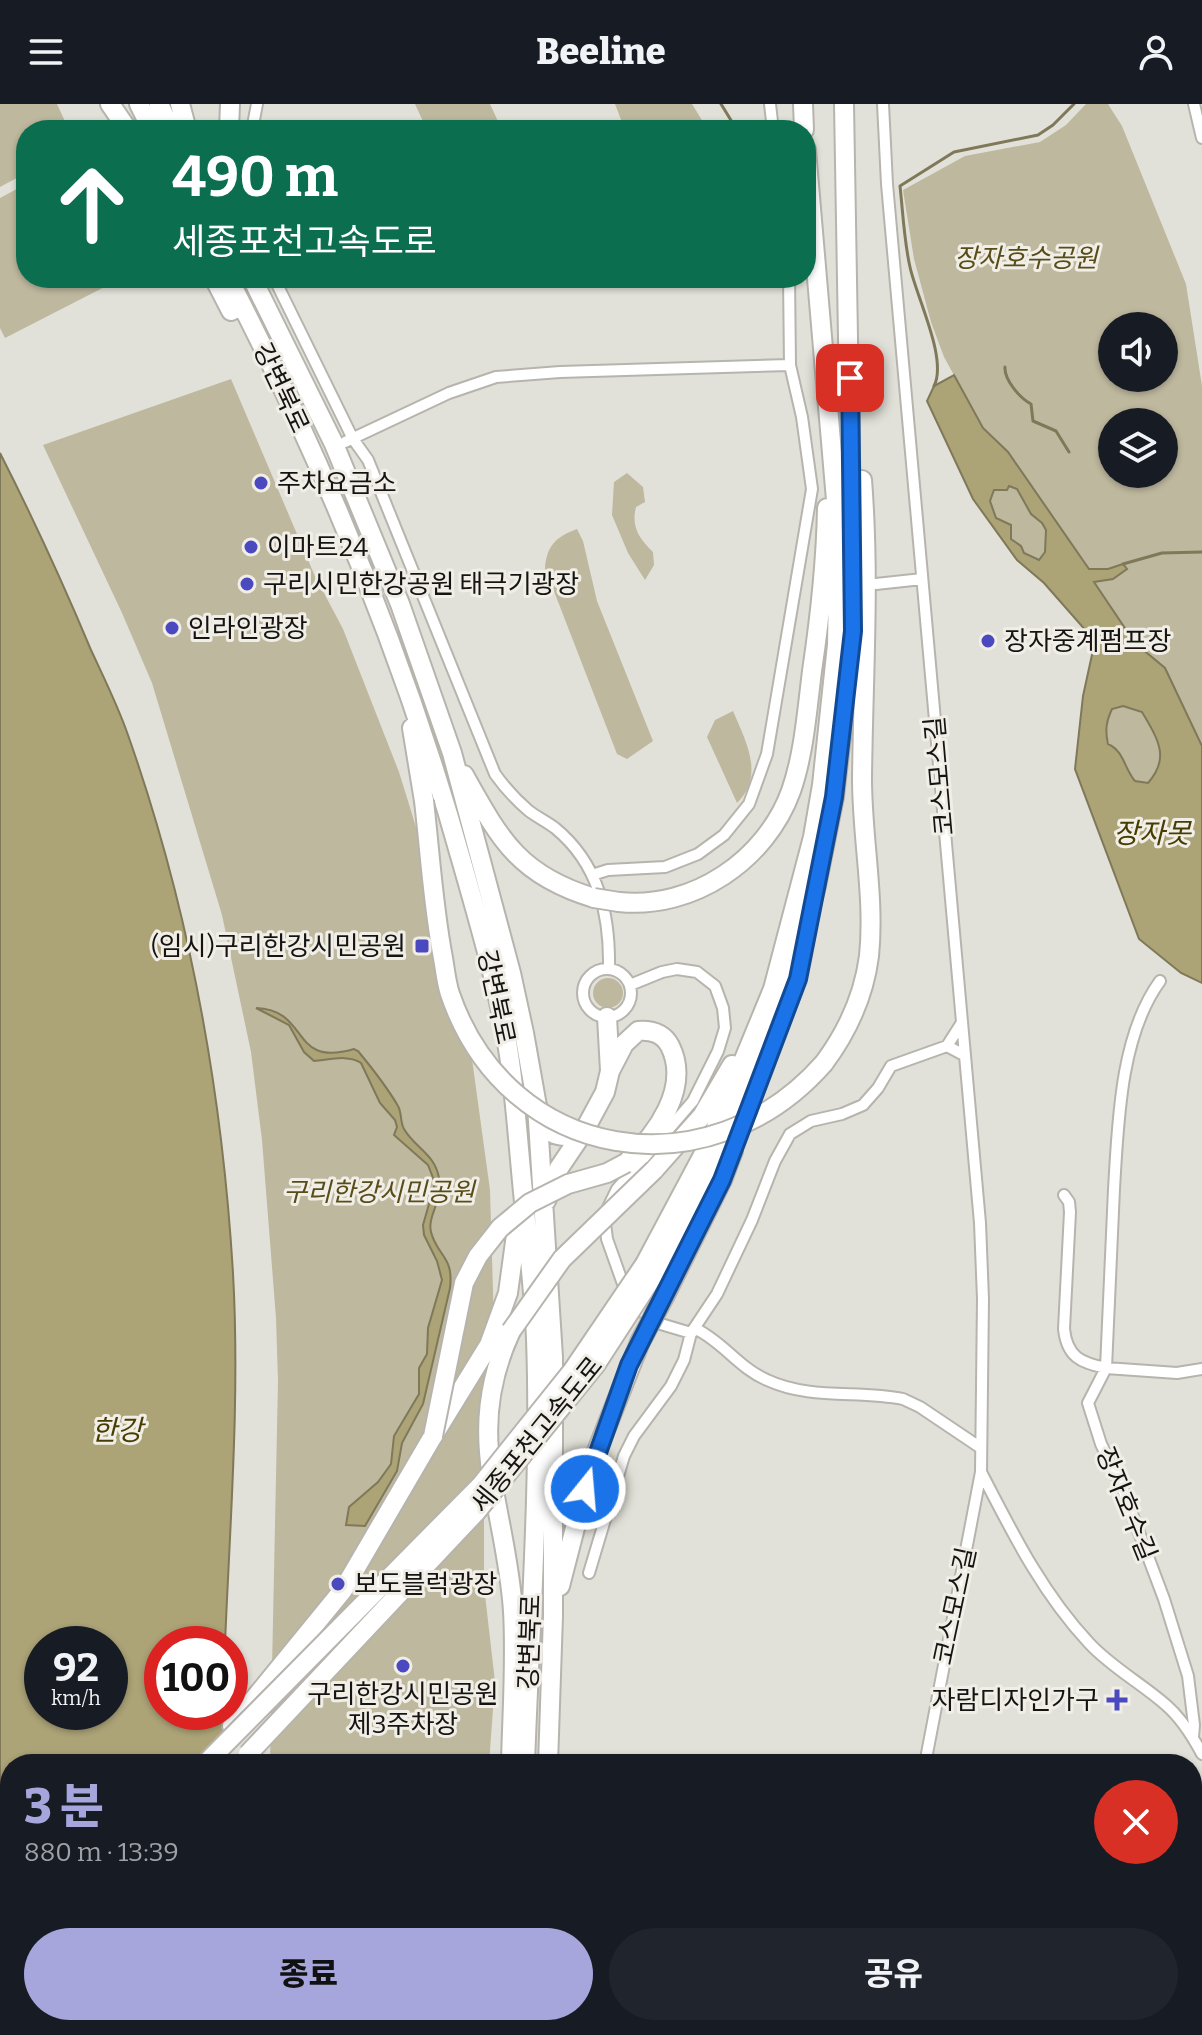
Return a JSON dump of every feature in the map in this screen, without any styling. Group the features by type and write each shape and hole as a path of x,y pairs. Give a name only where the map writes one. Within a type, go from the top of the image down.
{"highway":[{"name":"세종포천고속도로","path":"246,1754 476,1512 596,1364 733,1126 777,1014 816,886 834,797 853,631 844,104"},
{"name":"세종포천고속도로","path":"215,1754 481,1485 573,1370 651,1267 747,1055 773,989 813,837 822,785 837,645 839,535 816,258"},
{"path":"219,288 291,408"},
{"name":"강변북로","path":"233,288 291,408 362,573 443,793 491,967 511,1069 535,1325 536,1395 525,1754"},
{"name":"강변북로","path":"257,288 334,444 400,604 452,753 511,973 537,1106 553,1357 553,1616 548,1754"},
{"path":"452,753 486,817 509,847 545,877 569,890 594,898 642,903 678,896 724,876 743,861 766,837 790,793 804,729 824,581 827,377"},
{"path":"406,690 424,801 438,933 449,993 474,1044 519,1099 573,1129 634,1145 682,1142 727,1133 762,1116 792,1095 824,1063 844,1032 858,1002 870,942 862,779 868,608 866,537 860,449 850,378"},
{"path":"511,1754 513,1614 507,1557 487,1446 487,1415 497,1361 511,1331 539,1287 562,1259 654,1170 702,1116 727,1077 747,1034 803,867"},
{"path":"553,1616 591,1466 640,1342 722,1180 798,979 816,886"},
{"path":"607,1017 610,1071"},
{"path":"433,1436 464,1283 478,1256 500,1228 530,1203 568,1184 607,1173 626,1163 647,1144 668,1107 676,1074 674,1057 662,1035 654,1031 638,1031 624,1044 610,1071 605,1092 559,1168 545,1204"},
{"path":"537,1106 549,1132 570,1138 584,1131"},
{"path":"207,1754 246,1711 343,1590 489,1345 508,1293 522,1187"}],"street":[{"name":"코스모스길","path":"883,104 887,184 983,1284 981,1472 927,1754"},
{"path":"1194,104 1202,138"},
{"path":"279,288 349,440 368,460 495,774 507,790 570,843 592,875 608,921 609,969"},
{"path":"592,875 608,870 665,867 698,854 724,835 749,804 767,754 801,583 812,489 802,417 790,365 789,288"},
{"path":"349,440 449,393 496,377 790,365"},
{"path":"876,584 922,579"},
{"path":"609,969 622,974 630,985 631,997 627,1007 618,1015 607,1017 594,1013 584,995 590,976 609,969"},
{"path":"630,985 677,969 697,972 715,986 723,1008 725,1028 718,1051 693,1101 617,1189 604,1216 607,1239 628,1298 654,1322 691,1333"},
{"path":"1106,1368 1118,1127 1131,1048 1150,996 1160,981"},
{"path":"589,1573 624,1456 634,1436 671,1386 684,1360 691,1333 717,1294 752,1220 775,1161 790,1134 811,1121 842,1114 863,1105 891,1066 947,1046 961,1024"},
{"path":"947,1046 964,1055"},
{"path":"1064,1195 1070,1212 1066,1344 1070,1352 1083,1362 1106,1368 1177,1373 1202,1369"},
{"path":"691,1333 696,1329 713,1338 747,1370 791,1390 903,1399 981,1448"},
{"name":"장자호수길","path":"1106,1368 1088,1403 1101,1444 1123,1490 1184,1663 1194,1725 1193,1737"},
{"path":"981,1472 1033,1571 1068,1619 1091,1645 1169,1707 1193,1737 1202,1754"}],"green space":[{"path":"0,104 57,104 64,120 16,120 16,178 0,187"},
{"path":"415,104 490,104 497,120 422,120"},
{"path":"615,104 692,104 702,120 621,120"},
{"name":"장자호수공원","path":"1086,104 1108,104 1122,126 1186,284 1202,386 1202,746 1165,668 1135,643 1094,581 1113,579 1122,564 1108,569 1089,570 1008,452 983,428 944,357 914,259 903,190 965,156 1040,142 1066,125"},
{"path":"16,189 16,288 102,288 5,338 0,328 0,198"},
{"name":"구리한강시민공원","path":"231,379 314,574 343,629 399,772 437,895 468,1030 490,1190 495,1358 484,1422 484,1586 495,1682 490,1754 270,1754 278,1381 262,1140 251,1052 222,915 152,683 43,445"},
{"path":"627,473 643,487 645,502 636,507 635,526 653,552 654,565 645,580 628,553 612,515 614,482"},
{"path":"1009,486 1017,489 1031,514 1046,530 1045,552 1039,560 1024,553 1011,539 1011,529 996,518 990,501 994,490"},
{"path":"577,529 583,541 597,601 653,741 627,759 617,754 545,568 554,543"},
{"path":"1122,706 1142,712 1157,739 1159,765 1148,783 1135,781 1124,768 1123,758 1108,742 1106,725 1112,709"},
{"path":"733,711 747,746 751,770 750,781 737,803 707,737 715,720"},
{"path":"608,978 619,982 623,993 619,1004 608,1008 597,1004 593,993 597,982"}],"water":[{"name":"장자못","path":"954,375 983,428 1008,452 1089,569 1108,569 1123,564 1127,569 1113,579 1094,582 1135,643 1165,668 1202,746 1202,983 1181,973 1139,939 1075,769 1083,696 1095,641 1044,583 1017,560 973,499 927,401 934,386","holes":["1009,486 1017,489 1031,514 1046,530 1045,552 1039,560 1024,553 1021,546 1011,539 1011,525 996,518 990,501 994,490 1007,490","1123,706 1142,712 1157,739 1159,765 1148,783 1135,781 1121,755 1108,744 1110,714 1112,709"]},
{"name":"한강","path":"0,453 120,713 150,800 185,933 211,1068 228,1204 235,1319 234,1459 226,1626 144,1626 144,1730 226,1730 227,1754 0,1754"},
{"path":"256,1008 273,1011 285,1018 309,1045 319,1051 358,1051 394,1099 404,1129 429,1157 439,1178 439,1194 430,1226 450,1269 450,1288 423,1404 402,1443 397,1471 365,1526 346,1525 349,1507 378,1482 391,1464 394,1436 419,1394 419,1368 427,1354 428,1328 442,1280 423,1225 435,1183 428,1165 394,1135 397,1127 395,1120 380,1103 361,1063 345,1058 314,1061 304,1052 289,1025"}],"waterway":[{"path":"721,104 731,120"},
{"path":"934,386 937,360 930,327 910,267 900,186 954,152 1038,135 1074,104"},
{"path":"1005,367 1014,388 1031,404 1033,421 1056,431 1069,452"},
{"path":"1123,564 1162,553 1202,552"}],"place":[{"name":"주차요금소","path":"261,483"},
{"name":"이마트24","path":"251,547"},
{"name":"구리시민한강공원 태극기광장","path":"247,584"},
{"name":"인라인광장","path":"172,628"},
{"name":"장자중계펌프장","path":"988,641"},
{"name":"(임시)구리한강시민공원","path":"422,946"},
{"name":"보도블럭광장","path":"338,1584"},
{"name":"구리한강시민공원 제3주차장","path":"403,1666"},
{"name":"자람디자인가구","path":"1117,1700"}],"route":[{"path":"585,1489 629,1365 722,1180 798,979 834,797 853,631 850,378"}]}
